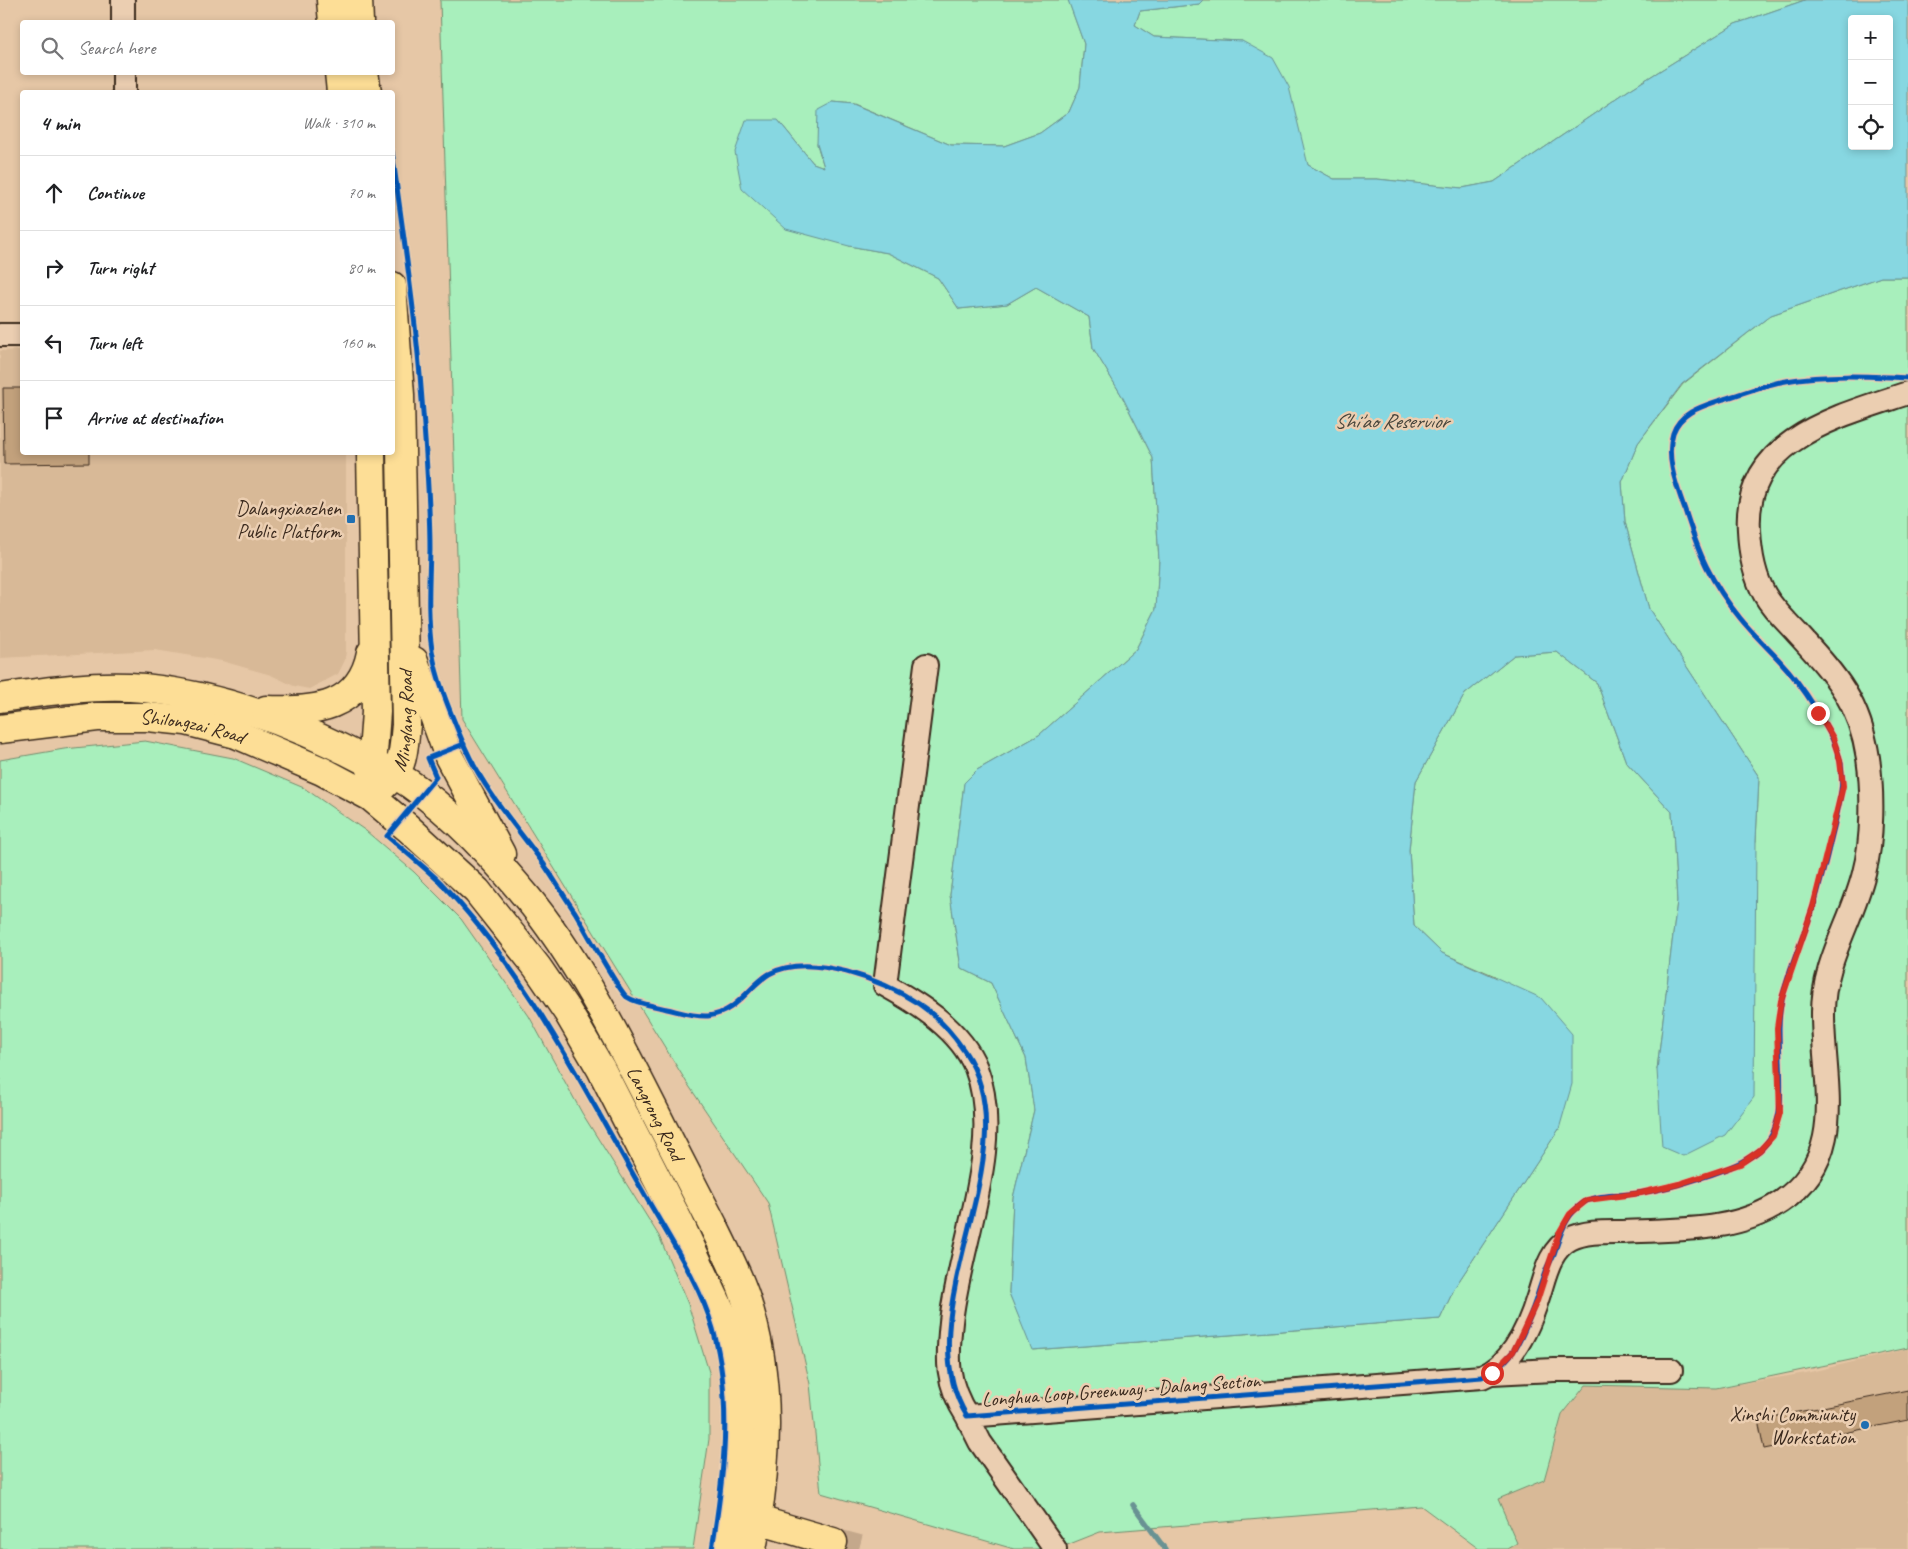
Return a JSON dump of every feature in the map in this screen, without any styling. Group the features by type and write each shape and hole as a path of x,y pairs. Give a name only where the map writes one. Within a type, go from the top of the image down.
{"main road":[{"path":"331,0 333,20"},
{"path":"358,0 359,20"},
{"path":"339,75 341,90"},
{"path":"364,75 367,90"},
{"name":"Minglang Road","path":"371,797 396,775 404,752 405,621 400,395 395,327"},
{"name":"Minglang Road","path":"371,455 376,632 376,712 371,797"},
{"path":"405,621 416,670 449,757 479,817 526,896"},
{"path":"248,710 311,710 332,704 350,694 360,683 369,666 376,632"},
{"name":"Shilongzai Road","path":"0,698 73,688 142,688 199,696 248,710 325,739 372,764"},
{"name":"Shilongzai Road","path":"0,729 97,717 148,717 186,721 236,734 276,750 371,797"},
{"name":"Langrong Road","path":"372,764 396,775 440,808 479,844 526,896 577,971 634,1071 726,1252 744,1293 756,1336 764,1397 764,1458 758,1520 752,1549"},
{"name":"Langrong Road","path":"371,797 477,891 537,967 567,1010 601,1069 677,1218 725,1320 736,1370 740,1419 736,1497 727,1536"},
{"path":"727,1536 758,1520 833,1542"},
{"path":"727,1536 748,1549"}],"street":[{"path":"123,0 124,20"},
{"path":"124,75 124,90"},
{"path":"0,335 20,335"},
{"path":"1492,1373 1513,1352 1537,1301 1546,1270 1555,1252 1573,1237 1597,1233 1712,1227 1749,1219 1781,1202 1806,1179 1822,1153 1828,1121 1823,1001 1833,954 1865,871 1870,815 1870,775 1863,732 1856,709 1835,675 1765,596 1756,576 1750,551 1748,509 1752,492 1768,463 1798,436 1840,415 1908,393"},
{"name":"Longhua Loop Greenway - Dalang Section","path":"926,665 885,985 920,1005 936,1017 962,1047 976,1067 986,1110 981,1172 954,1292 948,1347 949,1372 955,1398 967,1416 1482,1377 1492,1373 1554,1370 1672,1370"},
{"path":"967,1416 980,1442 1055,1549"}],"shaded area":[{"path":"20,350 20,455 346,455 346,650 345,660 338,674 309,689 294,686 271,675 222,661 155,650 0,658 0,351"},
{"path":"1908,1349 1908,1549 1507,1549 1517,1543 1498,1499 1544,1480 1562,1415 1586,1385 1716,1388 1806,1373"}],"green space":[{"path":"440,0 1068,0 1069,2 1084,44 1080,87 1069,112 1040,133 1004,146 951,145 854,104 833,102 817,144 824,167 813,163 778,120 849,246 888,253 938,278 959,309 1007,304 1036,287 1089,317 1093,348 1122,396 1153,458 1159,561 1156,609 1136,649 1039,735 977,770 964,784 950,895 961,968 991,983 1026,1058 1034,1110 1013,1198 1009,1293 1033,1350 1440,1319 1455,1287 1559,1129 1495,976 1442,953 1414,926 1409,850 1416,781 1465,694 1514,655 1557,652 1597,683 1626,762 1672,812 1677,901 1657,1070 1756,841 1759,777 1649,609 1625,522 1622,482 1638,443 1683,384 1771,315 1881,277 1908,277 1908,1348 1716,1388 1586,1385 1562,1415 1544,1480 1498,1499 1517,1543 1507,1549 1479,1549 1421,1506 1100,1532 1057,1549 1014,1549 821,1493 810,1384 768,1203 687,1083 462,719"},
{"path":"1203,0 1805,0 1735,24 1629,90 1494,182 1462,188 1377,179 1334,179 1308,165 1242,41 1154,37 1135,25 1140,11 1199,4"},
{"path":"145,741 233,758 304,788 366,831 414,872 461,919 529,1016 582,1113 659,1236 688,1304 709,1372 709,1439 693,1549 0,1549 0,760 64,749"}],"water":[{"name":"Shi'ao Reservior","path":"1068,0 1203,0 1199,4 1140,11 1135,25 1154,37 1242,41 1273,58 1289,87 1308,165 1334,179 1377,179 1462,188 1494,182 1629,90 1735,24 1805,0 1908,0 1908,277 1881,277 1771,315 1682,384 1638,443 1622,482 1625,522 1649,609 1759,777 1756,841 1754,1097 1725,1135 1683,1156 1662,1147 1657,1070 1677,901 1672,812 1626,762 1597,683 1557,652 1514,655 1465,694 1416,781 1409,850 1414,926 1442,953 1541,998 1572,1034 1572,1084 1559,1129 1455,1287 1440,1319 1032,1350 1009,1293 1013,1198 1034,1110 1026,1058 991,983 961,968 950,895 964,783 977,770 1039,735 1136,649 1156,609 1159,561 1153,458 1122,396 1093,348 1089,317 1036,287 1007,304 959,309 938,278 888,253 849,246 786,229 742,189 735,152 746,120 778,120 813,163 824,167 817,144 818,110 833,102 853,104 951,145 1004,146 1040,133 1069,112 1080,87 1084,44"}],"building":[{"path":"3,388 20,388 20,455 89,455 89,463 4,464"},
{"path":"1908,1390 1908,1420 1764,1449 1758,1420"}],"waterway":[{"path":"1133,1505 1165,1549"}],"tunnel":[{"path":"833,1542 859,1549"}],"cycle path":[{"path":"395,173 413,307 428,475 430,637 434,662 441,686 464,745 480,777 547,869 575,912 616,983 627,997 693,1015 708,1016 718,1014 734,1005 761,979 769,974 786,968 805,966 825,967 867,978 904,995 932,1014 960,1045 965,1052 982,1092 985,1137 979,1184 956,1282 949,1329 951,1375 967,1416 1482,1377 1496,1369 1517,1346 1565,1224 1572,1213 1583,1203 1611,1195 1652,1191 1702,1178 1736,1165 1760,1150 1771,1136 1778,1119 1781,1080 1779,1017 1782,999 1824,869 1840,796 1841,764 1832,738 1807,695 1788,670 1740,618 1706,567 1695,540 1673,472 1670,452 1671,443 1673,433 1687,414 1709,404 1771,384 1832,376 1908,378"},
{"path":"464,744 428,758 436,777 387,836 440,882 471,916 525,990 574,1070 682,1258 700,1294 713,1329 719,1356 725,1411 723,1467 712,1549"}],"place":[{"name":"Dalangxiaozhen Public Platform","path":"351,519"},
{"name":"Xinshi Commiunity Workstation","path":"1865,1425"}],"route":[{"path":"1492,1373 1513,1352 1537,1301 1546,1270 1555,1252 1559,1233 1570,1214 1587,1200 1641,1193 1679,1184 1740,1164 1760,1150 1773,1136 1780,1113 1777,1028 1781,1001 1789,972 1801,944 1813,907 1843,786 1840,760 1833,738 1818,713"}]}
